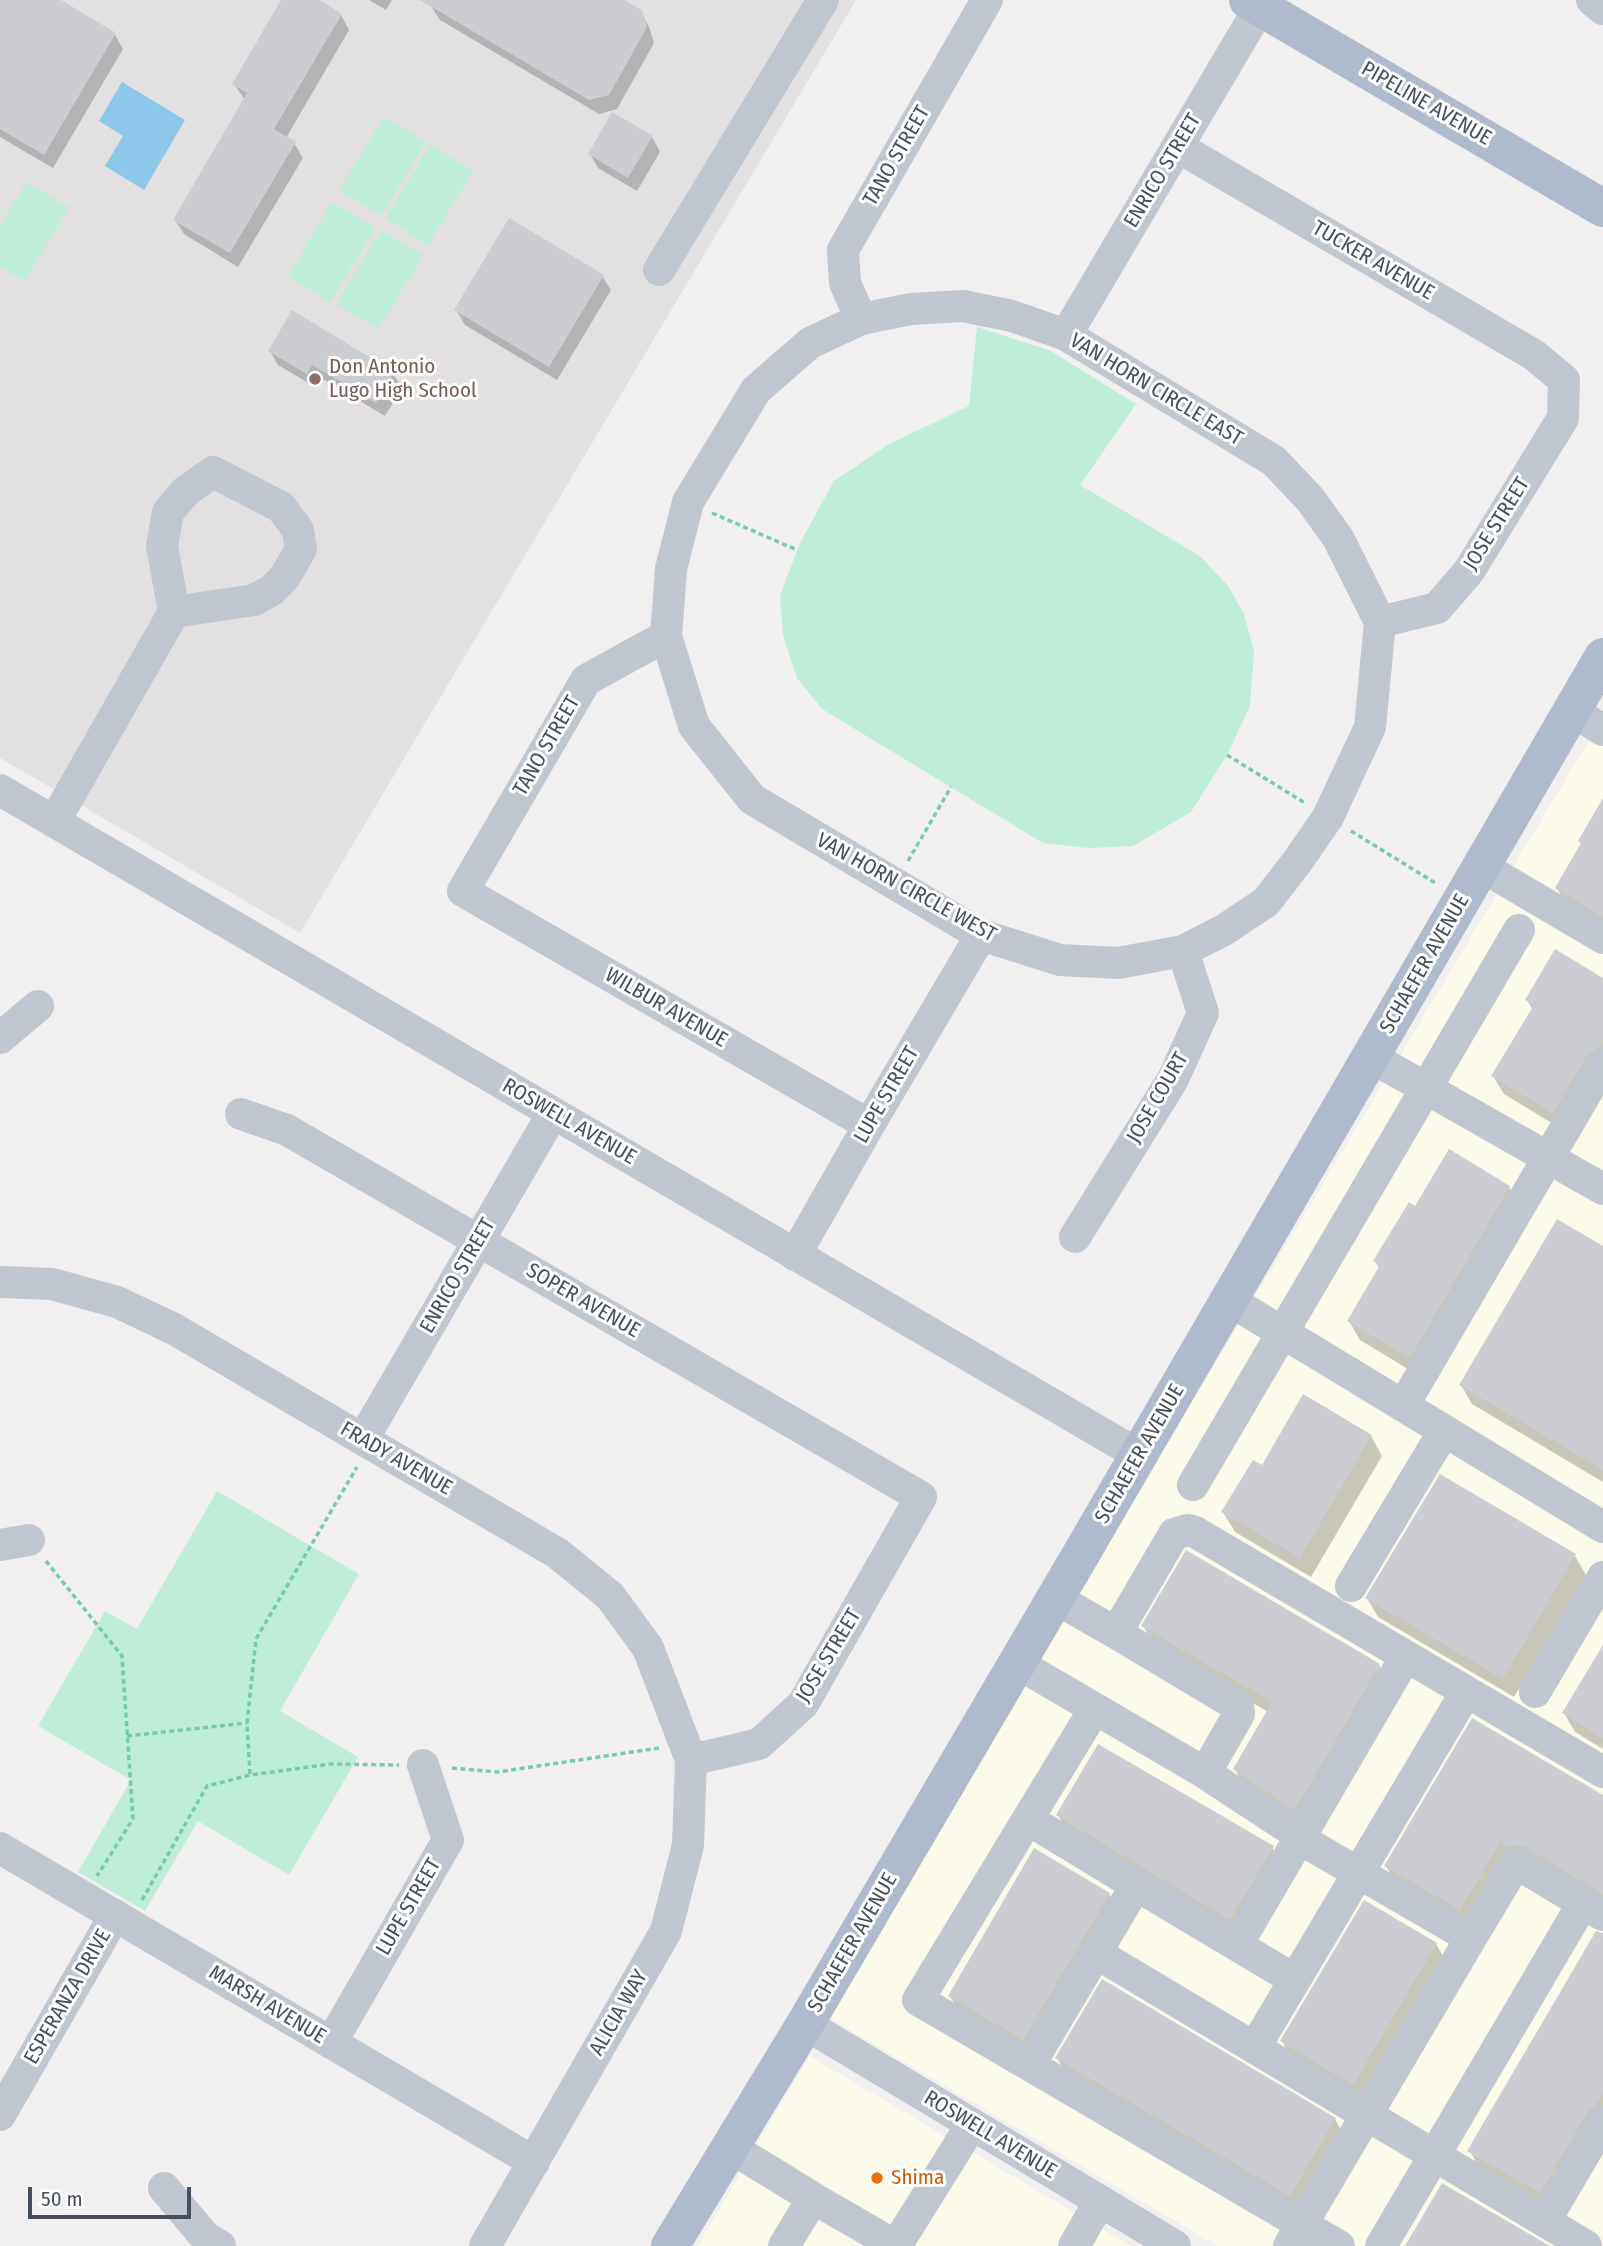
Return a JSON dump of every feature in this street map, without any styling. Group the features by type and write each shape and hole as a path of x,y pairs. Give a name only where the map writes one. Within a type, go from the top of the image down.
{"main road":[{"name":"PIPELINE AVENUE","path":"1254,4 1603,208"},
{"name":"SCHAEFER AVENUE","path":"670,2246 805,2024 1481,866 1587,720 1603,657"}],"street":[{"path":"659,270 823,0"},
{"name":"TANO STREET","path":"861,319 845,283 843,250 987,0"},
{"path":"1592,0 1603,9"},
{"name":"ENRICO STREET","path":"1066,335 1178,147 1254,4"},
{"name":"TUCKER AVENUE","path":"1178,147 1534,355 1564,380"},
{"name":"VAN HORN CIRCLE EAST","path":"666,636 671,569 688,502 756,390 810,342 861,319 911,309 963,306 1012,316 1066,335 1274,461 1310,499 1338,538 1380,622"},
{"name":"JOSE STREET","path":"1380,622 1437,608 1469,571 1563,418 1564,380"},
{"path":"54,822 174,612 162,546 168,512 186,491 213,472 281,507 298,530 301,550 278,584 254,600 174,612"},
{"name":"VAN HORN CIRCLE WEST","path":"666,636 694,726 752,799 981,935 1060,960 1118,963 1184,951 1224,930 1266,902 1297,862 1328,817 1370,727 1380,622"},
{"name":"TANO STREET","path":"463,891 586,680 666,636"},
{"name":"ROSWELL AVENUE","path":"0,790 1139,1455"},
{"path":"1481,866 1603,938"},
{"name":"WILBUR AVENUE","path":"463,891 869,1125"},
{"path":"1193,1485 1519,930"},
{"name":"LUPE STREET","path":"795,1255 981,935"},
{"name":"JOSE COURT","path":"1075,1237 1173,1079 1203,1013 1184,951"},
{"path":"0,1038 38,1006"},
{"path":"1371,1057 1548,1158 1599,1177"},
{"path":"1403,1406 1603,1064"},
{"name":"ENRICO STREET","path":"367,1442 553,1113"},
{"name":"SOPER AVENUE","path":"241,1114 287,1130 920,1497"},
{"name":"FRADY AVENUE","path":"0,1282 52,1284 117,1302 174,1329 557,1553 610,1596 648,1647 688,1752"},
{"path":"1229,1300 1603,1527"},
{"path":"1351,1586 1444,1431"},
{"name":"JOSE STREET","path":"688,1752 759,1744 803,1704 920,1497"},
{"path":"1116,1633 1174,1534 1188,1530 1603,1772"},
{"path":"1535,1692 1603,1577"},
{"path":"1055,1598 1238,1706 1239,1714 1205,1773"},
{"path":"1237,1945 1406,1656"},
{"path":"1017,1663 1205,1773 1358,1874 1471,1938"},
{"path":"1255,2047 1466,1692"},
{"path":"1094,1710 918,2000 1030,2064 1295,2235 1339,2246"},
{"name":"ALICIA WAY","path":"485,2246 666,1931 688,1845 688,1752"},
{"name":"LUPE STREET","path":"331,2043 449,1840 423,1765"},
{"path":"1029,1820 1295,1980"},
{"name":"MARSH AVENUE","path":"0,1848 534,2162"},
{"path":"1295,2235 1516,1863 1593,1909 1434,2155 1381,2246"},
{"path":"1030,2064 1136,1885"},
{"name":"ESPERANZA DRIVE","path":"0,2115 122,1919"},
{"path":"1096,1953 1586,2246"},
{"name":"ROSWELL AVENUE","path":"805,2024 1175,2246"},
{"path":"1545,2221 1603,2122"},
{"path":"730,2147 813,2198 861,2237 896,2246 972,2124"},
{"path":"164,2188 206,2238 220,2246"},
{"path":"784,2246 813,2198"},
{"path":"1074,2246 1100,2202"}],"path":[{"path":"688,502 797,550"},
{"path":"894,884 951,788"},
{"path":"250,1775 247,1723 256,1639 367,1442"},
{"path":"15,1543 122,1656 132,1818 94,1881"},
{"path":"127,1736 247,1723"},
{"path":"122,1919 207,1786 250,1775 331,1764 423,1765 498,1772 688,1752"}],"shaded area":[{"name":"Don Antonio Lugo High School","path":"0,0 856,0 300,933 0,758"},
{"path":"1603,717 1603,2246 1218,2246 828,2017 1150,1472"},
{"path":"809,2056 1131,2246 698,2246"}],"green space":[{"path":"384,117 426,142 381,216 339,190"},
{"path":"430,145 473,171 428,245 386,219"},
{"path":"26,182 69,207 25,281 0,267 0,226"},
{"path":"332,202 375,228 330,302 288,276"},
{"path":"381,230 423,255 378,329 336,304"},
{"path":"977,327 1051,351 1136,404 1080,485 1200,556 1228,586 1244,614 1254,651 1250,706 1227,755 1191,812 1133,846 1089,848 1043,843 822,709 797,678 783,635 780,595 801,541 834,481 889,444 969,406"},
{"path":"217,1491 359,1574 280,1711 358,1757 289,1875 198,1821 145,1911 78,1872 131,1780 38,1726 105,1611 137,1629"}],"water":[{"path":"122,82 185,120 144,190 105,166 123,136 99,121"}],"building":[{"path":"0,0 61,0 116,33 44,155 0,129"},
{"path":"281,0 320,0 342,14 274,129 296,142 230,253 173,220 247,93 232,84"},
{"path":"420,0 624,0 642,10 647,27 609,95 589,100"},
{"path":"612,112 653,136 628,178 588,154"},
{"path":"509,218 604,275 549,367 454,310"},
{"path":"292,310 394,372 376,403 312,365 307,374 268,351"},
{"path":"1603,798 1603,917 1555,888"},
{"path":"1555,949 1603,978 1603,1040 1599,1047 1587,1055 1553,1113 1491,1076 1534,1005 1525,1000"},
{"path":"1449,1149 1510,1186 1410,1358 1347,1321 1380,1265 1373,1261 1409,1202 1415,1206"},
{"path":"1557,1219 1603,1246 1603,1470 1459,1385"},
{"path":"1303,1394 1372,1435 1300,1558 1221,1512 1253,1460 1262,1465"},
{"path":"1440,1474 1576,1554 1503,1679 1365,1598"},
{"path":"1186,1550 1380,1664 1295,1810 1233,1769 1272,1702 1141,1626"},
{"path":"1603,1645 1603,1738 1562,1713"},
{"path":"1472,1718 1603,1795 1603,1894 1525,1847 1517,1845 1507,1847 1500,1843 1460,1910 1384,1866"},
{"path":"1098,1744 1274,1846 1230,1920 1056,1815"},
{"path":"1034,1848 1110,1893 1023,2040 948,1996"},
{"path":"1364,1900 1437,1943 1353,2085 1280,2041"},
{"path":"1596,1931 1603,1933 1603,2094 1587,2113 1540,2193 1467,2151"},
{"path":"1102,1979 1336,2118 1290,2196 1055,2058"},
{"path":"1442,2183 1550,2246 1405,2246"}],"place":[{"name":"Don Antonio Lugo High School","path":"315,379"},
{"name":"Shima","path":"877,2178"}]}
